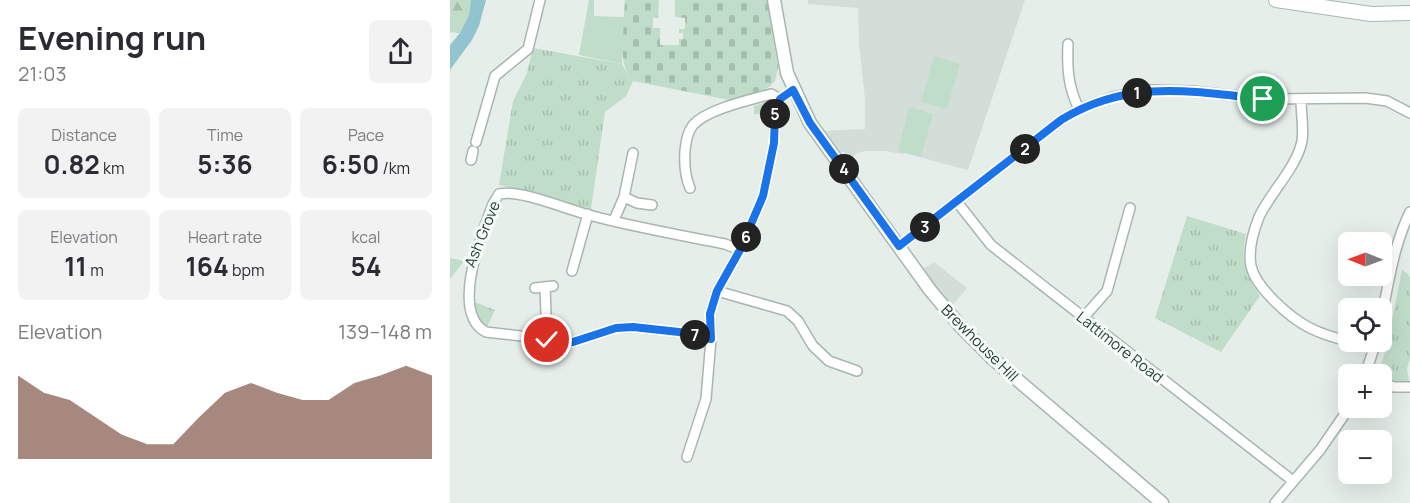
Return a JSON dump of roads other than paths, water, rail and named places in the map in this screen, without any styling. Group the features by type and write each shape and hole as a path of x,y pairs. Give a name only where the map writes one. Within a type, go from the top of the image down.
{"main road":[{"path":"1276,0 1371,14 1410,13"}],"street":[{"path":"474,151 495,75 528,49 540,0"},
{"name":"Brewhouse Hill","path":"774,0 787,74 810,123 940,304 976,342 1033,394 1162,503"},
{"path":"1068,45 1069,81 1073,97 1080,109"},
{"path":"687,457 706,399 711,339 710,314 717,291 740,250 766,186 774,143 775,114 780,99 793,90"},
{"path":"899,246 1061,120 1080,109 1113,97 1149,90 1193,91 1263,99 1365,98 1387,101 1410,112"},
{"path":"690,188 684,159 688,135 695,123 713,113 771,94 780,99"},
{"path":"1301,100 1302,141 1297,155 1260,216 1251,242 1252,268 1266,290 1292,317 1310,328 1338,338"},
{"path":"614,220 624,197 633,153"},
{"name":"Ash Grove","path":"711,339 679,332 633,327 616,328 573,342 494,335 474,326 464,308 467,270 499,194 505,192 588,214 725,244 740,250"},
{"path":"624,197 637,203 652,205"},
{"name":"Lattimore Road","path":"957,202 991,245 1293,481"},
{"path":"1083,318 1107,291 1130,208"},
{"path":"1385,298 1392,264 1410,212"},
{"path":"572,271 588,214"},
{"path":"535,288 549,287 547,340"},
{"path":"717,291 787,311 798,321 813,346 829,361 857,371"},
{"path":"1392,386 1410,387"},
{"path":"1275,503 1320,450 1342,418"}],"water":[{"path":"471,0 486,0 479,26 472,40 450,70 450,45 460,33 469,15"}]}
